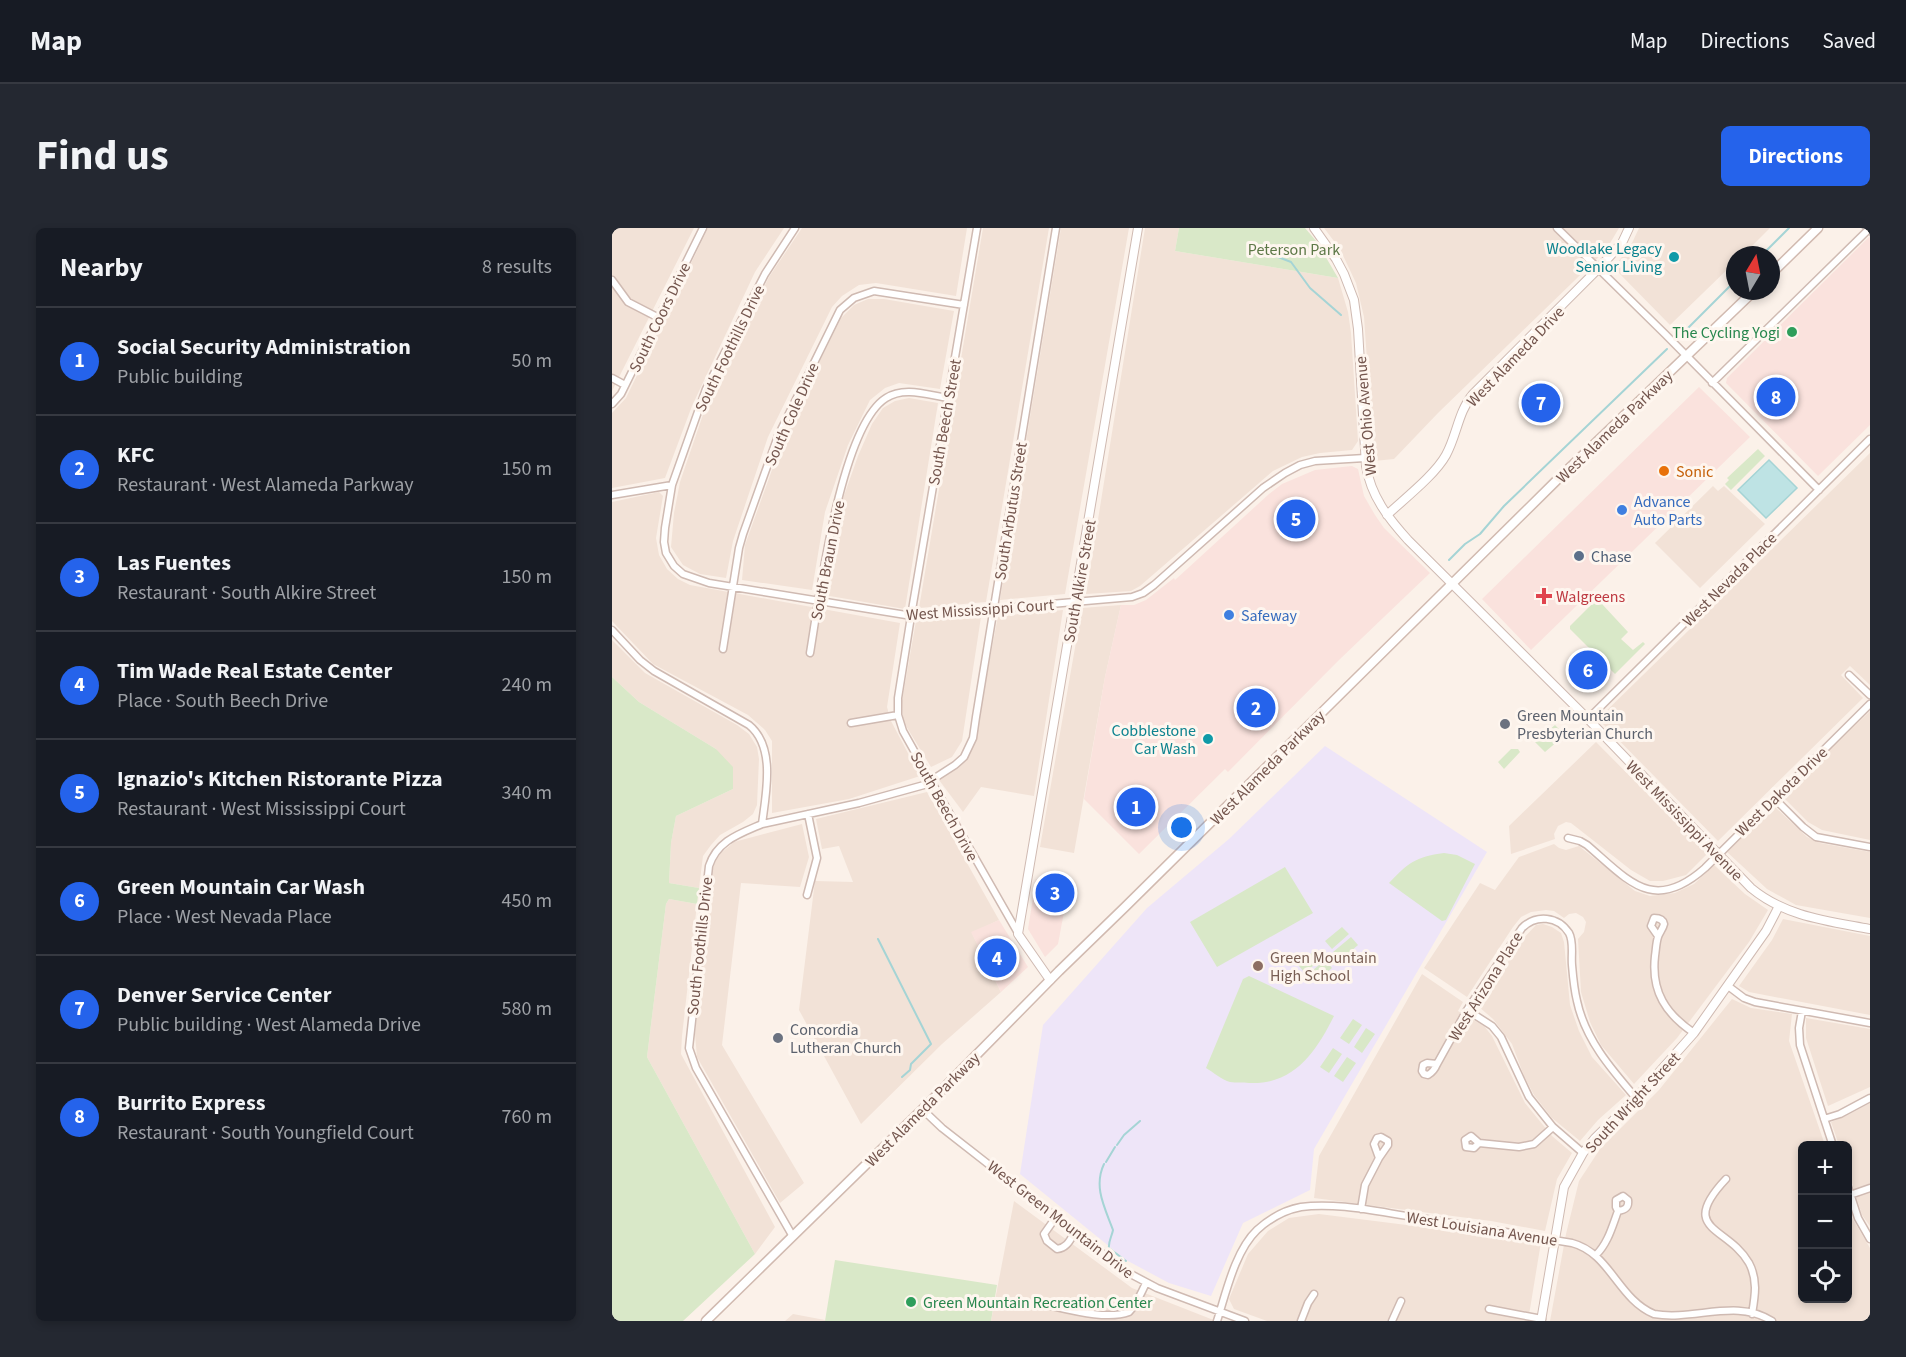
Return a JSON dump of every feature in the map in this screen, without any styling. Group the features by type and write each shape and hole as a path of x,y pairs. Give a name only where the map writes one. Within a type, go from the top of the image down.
{"main road":[{"path":"1780,265 1818,228"},
{"name":"West Alameda Parkway","path":"706,1321 1557,480 1745,300"}],"street":[{"name":"South Coors Drive","path":"612,404 625,385 703,228"},
{"name":"South Foothills Drive","path":"672,485 703,396 765,274 795,228"},
{"name":"South Beech Street","path":"912,615 977,228"},
{"name":"South Arbutus Street","path":"762,824 917,788 960,761 970,747 1056,228"},
{"name":"South Alkire Street","path":"1018,934 1138,228"},
{"name":"West Ohio Avenue","path":"1314,228 1336,259 1353,300 1358,328 1365,458 1371,486 1387,515 1408,540 1454,584"},
{"path":"1557,228 1819,490"},
{"name":"West Alameda Drive","path":"1387,515 1442,462 1464,407 1473,394 1599,268 1622,243 1629,228"},
{"path":"1713,383 1870,228"},
{"path":"612,280 628,302 659,318"},
{"name":"South Cole Drive","path":"723,649 742,538 777,436 840,310 854,298 874,291 964,305"},
{"path":"612,378 625,385"},
{"name":"South Braun Drive","path":"810,653 837,502 859,439 871,413 886,398 901,393 911,392 948,398"},
{"name":"West Nevada Place","path":"1588,719 1870,439"},
{"name":"West Mississippi Court","path":"672,485 664,536 668,557 678,570 689,578 912,615 1125,599 1143,593 1263,488 1292,469 1315,461 1365,458"},
{"path":"612,495 672,485"},
{"name":"West Mississippi Avenue","path":"1454,584 1752,888 1779,906 1804,916 1870,928"},
{"path":"851,723 897,715 912,615"},
{"path":"612,630 649,667 739,719 757,733 763,741 766,754 762,824"},
{"path":"1849,675 1870,695"},
{"name":"West Dakota Drive","path":"1568,838 1587,845 1638,887 1654,890 1672,888 1687,882 1705,868 1870,704"},
{"name":"South Beech Drive","path":"897,715 900,725 1018,934 1050,980"},
{"path":"1774,798 1816,837 1870,848"},
{"path":"807,895 817,861 808,814"},
{"name":"South Foothills Drive","path":"762,824 724,843 708,866 689,1048 696,1068 792,1235"},
{"name":"South Wright Street","path":"1541,1320 1564,1186 1583,1153 1595,1138 1636,1098 1694,1033 1766,931 1779,906"},
{"name":"West Arizona Place","path":"1437,1065 1467,1010 1505,952 1527,923 1542,917 1559,922 1568,931 1571,937 1575,991 1585,1028 1612,1070 1636,1098"},
{"path":"1658,936 1654,968 1659,994 1668,1011 1694,1033"},
{"path":"1728,986 1749,1000 1870,1023"},
{"path":"1467,1010 1492,1026 1501,1037 1529,1096 1553,1127 1583,1153"},
{"path":"1802,1011 1800,1045 1831,1141"},
{"path":"1824,1119 1870,1098"},
{"name":"West Green Mountain Drive","path":"922,1109 946,1131 1114,1263 1146,1283 1245,1321"},
{"path":"1479,1143 1519,1147 1534,1144 1553,1127"},
{"path":"1361,1209 1365,1185 1379,1158"},
{"path":"1726,1179 1710,1197 1706,1215 1713,1229 1739,1251 1750,1266 1756,1288 1752,1314"},
{"path":"1852,1194 1870,1188"},
{"path":"1852,1200 1861,1225 1870,1239"},
{"name":"West Louisiana Avenue","path":"1216,1321 1234,1270 1245,1246 1256,1231 1283,1213 1318,1206 1361,1209 1580,1245 1596,1256 1628,1295 1655,1314 1688,1319 1730,1312 1752,1314 1772,1321"},
{"path":"1596,1256 1609,1236 1618,1211"},
{"path":"1056,1217 1044,1234 1047,1241 1057,1249 1063,1248 1075,1232"},
{"path":"1038,1303 1083,1318 1102,1321 1117,1320 1132,1308 1146,1283"},
{"path":"1301,1321 1314,1294"},
{"path":"1392,1321 1401,1301"},
{"path":"1489,1309 1541,1320"},
{"path":"1652,1321 1655,1314"}],"shaded area":[{"path":"612,228 694,228 612,391"},
{"path":"708,228 784,228 755,272 692,406 665,478 612,488 612,413 626,398"},
{"path":"802,228 967,228 956,296 876,283 859,285 842,296 832,307 768,437 733,541 726,578 700,574 683,565 671,547 680,482 709,397 769,277"},
{"path":"983,228 1049,228 986,602 919,608"},
{"path":"1061,228 1129,228 1065,594 1000,600"},
{"path":"1145,228 1179,228 1175,251 1338,278 1348,312 1351,333 1358,441 1352,450 1302,457 1273,471 1140,586 1131,591 1086,594"},
{"path":"1324,228 1619,228 1606,250 1438,413 1394,459 1374,461 1364,317 1356,283 1340,249"},
{"path":"1639,228 1770,228 1752,246 1726,246 1726,271 1670,325 1616,270 1616,265 1632,243"},
{"path":"1870,236 1870,425 1818,476 1726,383 1727,378"},
{"path":"868,299 884,299 954,311 940,389 899,383 885,388 870,400 848,445 825,512 812,590 742,580 745,545 787,428 841,318 854,305"},
{"path":"1699,387 1750,437 1531,650 1482,599"},
{"path":"909,398 938,403 905,609 824,595 840,507 858,456 872,424 883,408 895,401"},
{"path":"1870,453 1870,685 1850,666 1841,675 1863,698 1718,841 1598,719"},
{"path":"1352,466 1358,469 1364,496 1384,528 1430,573 1339,660 1228,772 1225,769 1139,854 1084,799 1105,677 1121,605 1134,605 1146,600 1174,578 1175,580 1282,484 1315,470"},
{"path":"1713,486 1718,491 1724,486 1765,524 1700,588 1655,543"},
{"path":"659,492 663,496 656,538 659,555 667,569 678,579 690,585 900,623 887,707 891,721 920,776 849,799 772,813 772,741 765,730 748,715 653,664 612,621 612,502"},
{"path":"1121,605 1105,677 1074,853 1040,847 1082,608"},
{"path":"1063,610 1034,796 981,787 963,812 939,780 956,769 967,758 974,744 998,616"},
{"path":"981,617 962,741 952,757 931,767 903,721 902,701 916,621"},
{"path":"612,640 645,673 737,725 749,734 757,747 759,759 757,805 753,814 720,835 703,856 699,888 669,883 671,843 676,816 733,789 716,749 639,702 612,677"},
{"path":"1870,711 1870,840 1822,830 1808,822 1784,798 1784,794"},
{"path":"1596,742 1707,854 1686,875 1663,881 1650,881 1631,870 1571,823 1566,822 1558,826 1554,834 1555,839 1511,854 1509,826"},
{"name":"Green Mountain High School","path":"1325,746 1487,852 1314,1149 1310,1190 1243,1223 1211,1296 1169,1283 1126,1260 1020,1174 1043,1025 1147,908 1229,839"},
{"path":"927,792 999,920 972,933 1001,992 942,1044 861,1124 799,1010 815,881 853,882 839,846 822,849 816,819"},
{"path":"1775,807 1807,837 1820,843 1870,852 1870,918 1796,905 1767,889 1727,852"},
{"path":"802,824 809,857 800,887 741,883 722,1045 804,1183 780,1203 697,1057 695,1034 715,861 734,842"},
{"path":"1554,844 1566,850 1579,846 1635,891 1650,896 1675,893 1694,884 1714,865 1745,894 1768,910 1749,942 1677,1038 1634,1084 1601,1045 1590,1022 1581,992 1578,939 1584,932 1586,922 1576,913 1564,918 1554,911 1546,910 1531,912 1521,917 1467,997 1424,968 1480,883 1495,890 1519,857"},
{"path":"1036,879 1069,885 1058,944 1045,957 1028,929"},
{"path":"669,899 697,904 681,1054 775,1227 755,1254 647,1057 666,904"},
{"path":"1783,919 1870,936 1870,1015 1749,992 1739,986 1772,940"},
{"path":"999,920 1028,967 1001,992 971,932"},
{"path":"1543,924 1561,933 1564,942 1570,1005 1579,1031 1592,1057 1626,1095 1598,1120 1580,1141 1552,1118 1534,1095 1512,1044 1493,1019 1479,1007 1522,940 1536,925"},
{"path":"1422,974 1463,1002 1458,1011 1484,1026 1492,1036 1525,1103 1552,1136 1572,1153 1557,1179 1545,1231 1491,1221 1314,1198 1319,1156"},
{"path":"1732,999 1751,1008 1792,1014 1789,1041 1824,1141 1798,1141 1798,1303 1852,1303 1852,1218 1870,1248 1870,1321 1550,1321 1566,1234 1579,1181 1600,1149 1659,1090"},
{"path":"1806,1018 1870,1029 1870,1087 1828,1106 1806,1038"},
{"path":"1870,1103 1870,1226 1862,1215 1852,1184 1852,1141 1838,1141 1831,1122"},
{"path":"1014,1201 1132,1288 1216,1321 991,1321"},
{"path":"1319,1214 1541,1242 1528,1321 1267,1321 1234,1309 1229,1299 1248,1254 1268,1231 1289,1218"},
{"path":"793,1314 825,1320 825,1321 785,1321"}],"green space":[{"name":"Peterson Park","path":"1179,228 1305,228 1317,242 1338,278 1175,251"},
{"path":"1758,449 1765,456 1731,490 1725,484 1729,480 1727,478"},
{"path":"1598,602 1628,632 1621,639 1633,650 1643,642 1645,644 1615,674 1570,629 1570,626 1593,603"},
{"path":"612,677 639,702 716,749 733,767 733,789 676,816 671,843 669,883 699,888 697,904 669,899 666,904 647,1057 755,1254 683,1321 612,1321"},
{"path":"1555,725 1565,735 1545,752 1535,742"},
{"path":"1511,749 1518,749 1520,752 1504,769 1498,762"},
{"path":"1444,853 1457,855 1475,864 1446,920 1442,921 1389,883 1413,862"},
{"path":"1285,867 1313,913 1217,967 1190,922"},
{"path":"1342,927 1349,934 1332,949 1325,941"},
{"path":"1351,937 1358,945 1341,960 1333,952"},
{"path":"1316,949 1323,957 1305,973 1298,965"},
{"path":"1325,960 1332,968 1314,983 1307,975"},
{"path":"1249,976 1334,1016 1311,1054 1291,1072 1265,1082 1230,1082 1206,1068 1243,979"},
{"path":"1353,1019 1362,1025 1349,1044 1340,1038"},
{"path":"1366,1028 1375,1034 1362,1053 1354,1047"},
{"path":"1333,1048 1342,1054 1329,1073 1320,1067"},
{"path":"1347,1057 1356,1063 1343,1082 1334,1076"},
{"name":"Green Mountain Recreation Center","path":"835,1260 997,1285 991,1321 825,1321"}],"water":[{"path":"1769,460 1797,488 1766,518 1738,490"}],"waterway":[{"path":"1771,246 1789,228"},
{"path":"1255,248 1291,262 1310,288 1341,315"},
{"path":"1680,336 1726,290"},
{"path":"1449,560 1465,544 1480,534 1504,506 1667,349"},
{"path":"878,939 931,1044 911,1064 910,1070 902,1077"},
{"path":"1117,1145 1124,1135 1140,1121"},
{"path":"1106,1162 1115,1147"},
{"path":"1104,1164 1100,1189 1113,1230 1109,1248 1126,1261"}],"place":[{"name":"Woodlake Legacy Senior Living","path":"1674,257"},
{"name":"The Cycling Yogi","path":"1792,332"},
{"name":"Burrito Express","path":"1776,397"},
{"name":"Denver Service Center","path":"1541,403"},
{"name":"Sonic","path":"1664,471"},
{"name":"Advance Auto Parts","path":"1622,510"},
{"name":"Ignazio's Kitchen Ristorante Pizza","path":"1296,519"},
{"name":"Chase","path":"1579,556"},
{"name":"Walgreens","path":"1544,596"},
{"name":"Safeway","path":"1229,615"},
{"name":"Green Mountain Car Wash","path":"1588,670"},
{"name":"KFC","path":"1256,708"},
{"name":"Green Mountain Presbyterian Church","path":"1505,724"},
{"name":"Cobblestone Car Wash","path":"1208,739"},
{"name":"Social Security Administration","path":"1136,807"},
{"name":"Las Fuentes","path":"1055,893"},
{"name":"Tim Wade Real Estate Center","path":"997,958"},
{"name":"Green Mountain High School","path":"1258,966"},
{"name":"Concordia Lutheran Church","path":"778,1038"},
{"name":"Green Mountain Recreation Center","path":"911,1302"}]}
